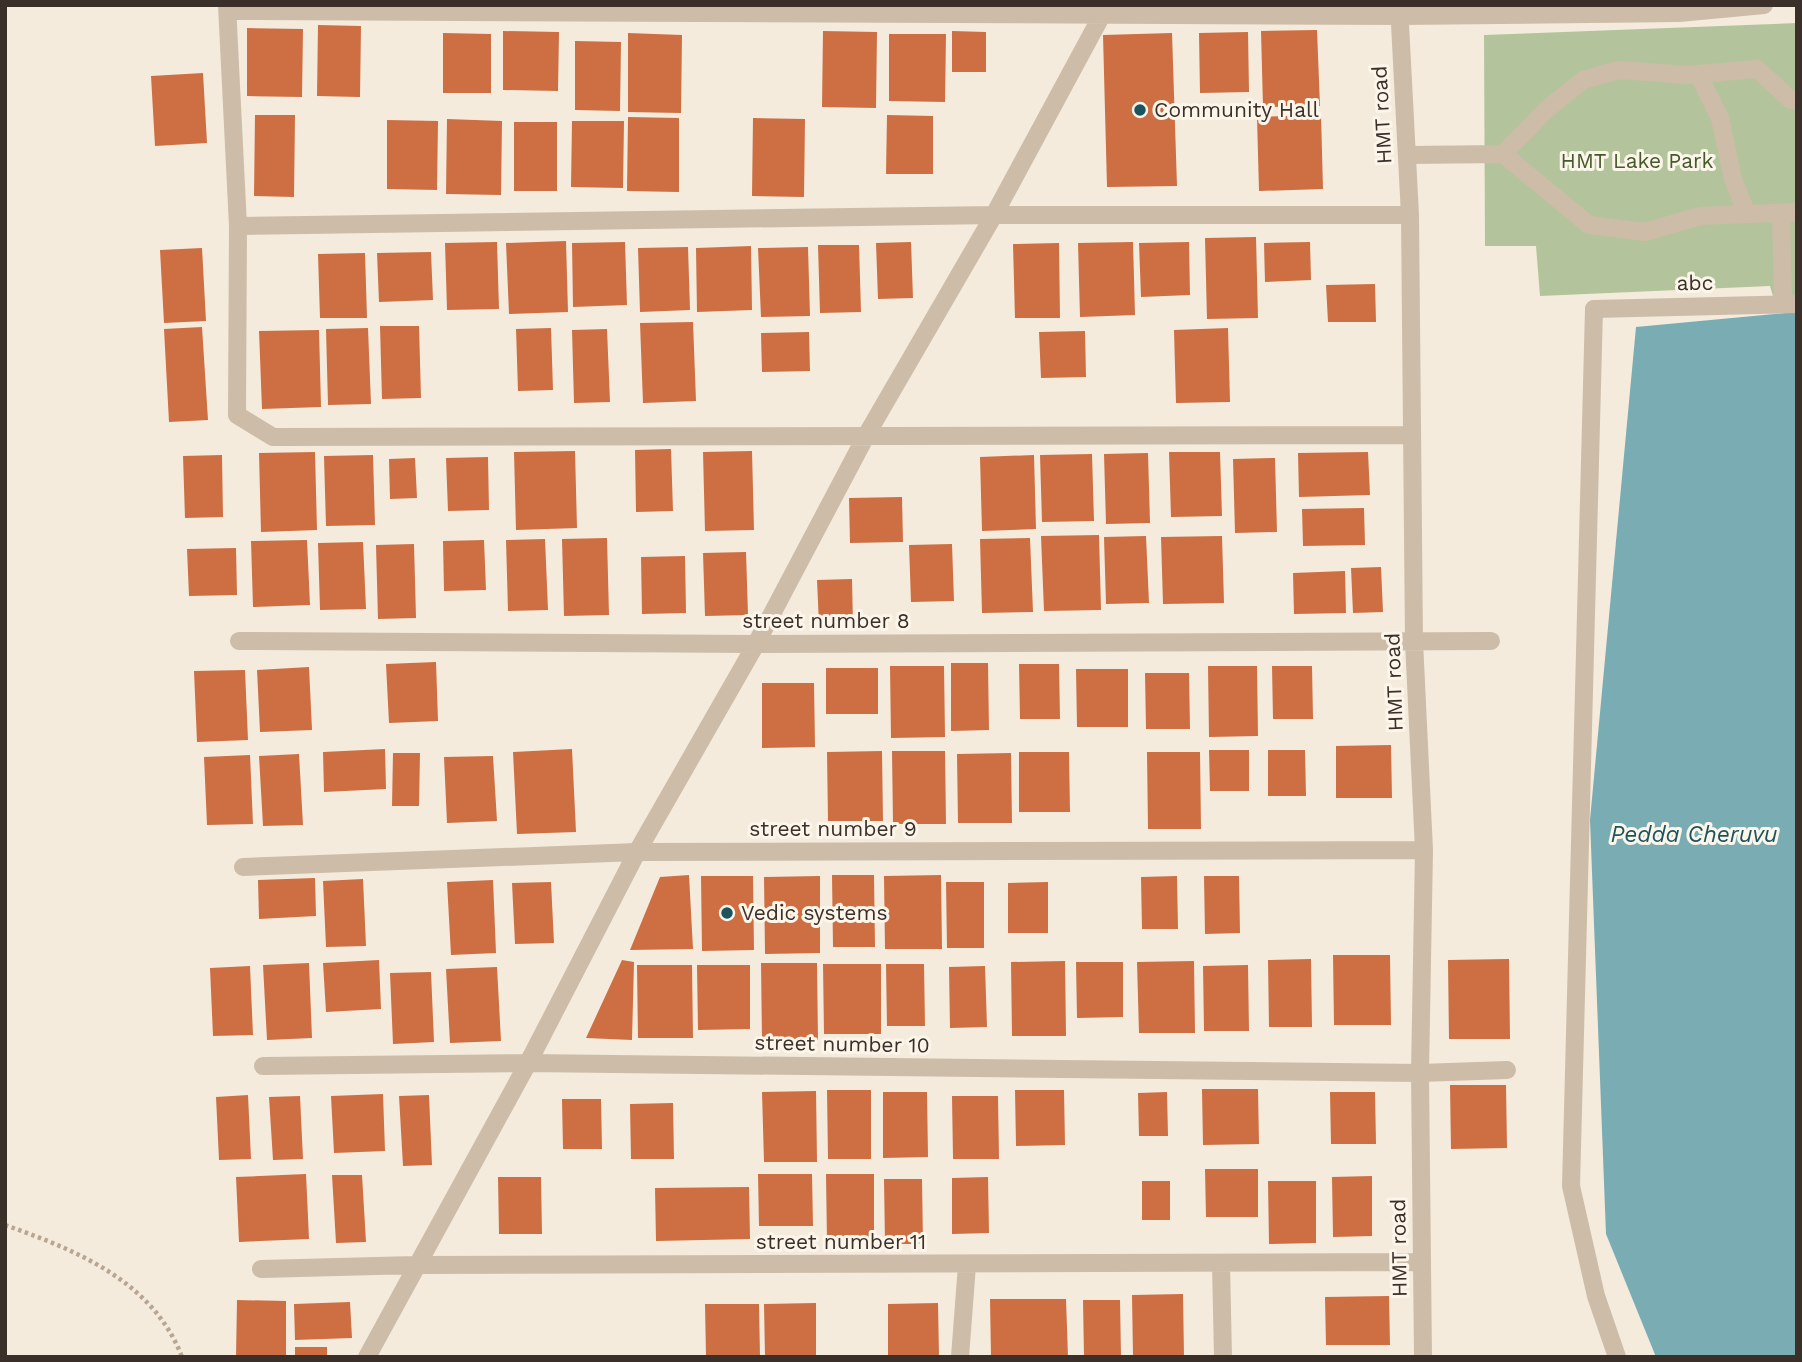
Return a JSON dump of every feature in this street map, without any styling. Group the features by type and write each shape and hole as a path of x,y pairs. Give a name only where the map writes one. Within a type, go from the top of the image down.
{"street":[{"path":"1412,435 273,436 237,415 237,226 227,8 1102,15 1678,9 1765,5"},
{"name":"HMT road","path":"1400,11 1409,215 1414,641 1423,850 1420,1073 1423,1357"},
{"path":"366,1357 528,1063 637,852 756,644 867,434 994,215 1102,15"},
{"path":"1503,155 1546,110 1583,80 1619,71 1698,74 1757,69 1791,100 1797,100"},
{"path":"1698,74 1720,118 1733,179 1747,214"},
{"path":"1407,155 1503,155 1589,225 1645,232 1700,216 1789,213 1790,300"},
{"path":"237,226 994,215 1409,215"},
{"name":"abc","path":"1617,1357 1596,1296 1571,1186 1594,309 1790,300"},
{"name":"street number 8","path":"239,641 756,644 1491,641"},
{"name":"street number 9","path":"243,867 637,852 1423,850"},
{"name":"street number 10","path":"263,1066 528,1063 1420,1073 1507,1070"},
{"name":"street number 11","path":"261,1269 415,1265 1422,1262"},
{"path":"1221,1263 1223,1357"},
{"path":"960,1357 967,1265"}],"path":[{"path":"5,1225 65,1246 120,1277 144,1298 163,1323 182,1357"}],"green space":[{"name":"HMT Lake Park","path":"1797,23 1797,305 1776,306 1770,286 1540,296 1536,246 1485,246 1484,35"}],"water":[{"name":"Pedda Cheruvu","path":"1797,312 1797,1357 1656,1357 1606,1234 1590,820 1636,327"}],"building":[{"path":"318,25 361,26 360,97 317,96"},
{"path":"247,28 303,29 302,97 247,96"},
{"path":"1317,30 1320,106 1263,107 1261,31"},
{"path":"503,31 559,32 558,91 503,90"},
{"path":"823,31 877,32 876,108 822,107"},
{"path":"952,31 986,32 986,72 952,72"},
{"path":"1248,32 1249,92 1200,93 1199,33"},
{"path":"443,33 491,34 491,93 443,93"},
{"path":"628,33 682,35 681,113 628,112"},
{"name":"Community Hall","path":"1172,33 1177,186 1107,187 1103,35"},
{"path":"889,34 946,34 945,102 889,101"},
{"path":"575,41 621,42 620,111 575,110"},
{"path":"203,73 207,143 155,146 151,76"},
{"path":"255,115 295,115 294,197 254,196"},
{"path":"887,115 933,116 933,174 886,174"},
{"path":"1321,115 1323,189 1259,191 1257,117"},
{"path":"628,117 679,118 679,192 627,191"},
{"path":"753,118 805,119 804,197 752,196"},
{"path":"447,119 502,121 501,195 446,194"},
{"path":"387,120 438,121 437,190 387,189"},
{"path":"572,121 624,121 623,188 571,187"},
{"path":"514,122 557,122 557,191 514,191"},
{"path":"1256,237 1258,318 1207,319 1205,238"},
{"path":"566,241 568,312 509,314 506,243"},
{"path":"497,242 499,309 447,310 445,243"},
{"path":"625,242 627,305 573,307 572,243"},
{"path":"911,242 913,298 878,299 876,243"},
{"path":"1133,242 1135,315 1080,317 1078,243"},
{"path":"1189,242 1190,295 1141,297 1139,243"},
{"path":"1310,242 1311,280 1265,282 1264,243"},
{"path":"1059,243 1060,318 1015,318 1013,244"},
{"path":"818,245 859,245 861,312 820,313"},
{"path":"751,246 752,310 697,312 696,248"},
{"path":"688,247 690,310 640,312 638,248"},
{"path":"808,247 810,316 761,317 758,248"},
{"path":"202,248 206,321 164,323 160,250"},
{"path":"431,252 433,300 379,302 377,253"},
{"path":"365,253 367,318 320,318 318,254"},
{"path":"1375,284 1376,322 1328,322 1326,285"},
{"path":"693,322 696,401 643,403 640,323"},
{"path":"380,326 419,326 421,398 382,399"},
{"path":"202,327 208,420 169,422 164,329"},
{"path":"368,328 371,404 328,405 326,329"},
{"path":"551,328 553,390 518,391 516,329"},
{"path":"1228,328 1230,402 1176,403 1174,330"},
{"path":"607,329 610,402 574,403 572,330"},
{"path":"319,330 321,407 262,409 259,331"},
{"path":"1085,331 1086,377 1041,378 1039,332"},
{"path":"809,332 810,371 762,372 761,333"},
{"path":"671,449 673,511 636,512 635,450"},
{"path":"575,451 577,528 516,530 514,452"},
{"path":"752,451 754,530 705,531 703,452"},
{"path":"315,452 317,530 261,532 259,453"},
{"path":"1169,452 1220,452 1222,516 1171,517"},
{"path":"1368,452 1370,495 1299,497 1298,453"},
{"path":"1148,453 1150,523 1106,524 1104,454"},
{"path":"1092,454 1094,521 1042,522 1040,455"},
{"path":"222,455 223,517 185,518 183,456"},
{"path":"373,455 375,525 326,526 324,456"},
{"path":"1034,455 1036,529 982,531 980,457"},
{"path":"488,457 489,510 448,511 446,458"},
{"path":"415,458 417,498 390,499 389,459"},
{"path":"1275,458 1277,532 1235,533 1233,459"},
{"path":"902,497 903,542 850,543 849,498"},
{"path":"1364,508 1365,545 1303,546 1302,509"},
{"path":"1099,535 1101,610 1044,611 1041,536"},
{"path":"1146,536 1149,603 1106,604 1104,537"},
{"path":"1222,536 1224,603 1163,604 1161,537"},
{"path":"607,538 609,615 564,616 562,539"},
{"path":"1030,538 1033,612 982,613 980,539"},
{"path":"545,539 548,610 508,611 506,540"},
{"path":"307,540 310,605 253,607 251,541"},
{"path":"484,540 486,590 444,591 443,541"},
{"path":"363,542 366,609 320,610 318,543"},
{"path":"414,544 416,618 378,619 376,545"},
{"path":"952,544 954,601 911,602 909,545"},
{"path":"236,548 237,595 189,596 187,549"},
{"path":"746,552 748,615 705,616 703,553"},
{"path":"685,556 686,613 642,614 641,557"},
{"path":"1381,567 1383,612 1353,613 1351,568"},
{"path":"1345,571 1346,613 1294,614 1293,573"},
{"path":"852,579 853,625 819,625 817,580"},
{"path":"436,662 438,721 389,723 386,664"},
{"path":"951,663 988,663 989,730 951,731"},
{"path":"1019,664 1059,664 1060,719 1020,719"},
{"path":"890,666 944,666 945,737 891,738"},
{"path":"1208,666 1257,666 1258,736 1209,737"},
{"path":"1272,666 1312,666 1313,719 1273,719"},
{"path":"309,667 312,730 260,732 257,670"},
{"path":"826,668 878,668 878,714 826,714"},
{"path":"1076,669 1128,669 1128,727 1077,727"},
{"path":"245,670 248,740 197,742 194,671"},
{"path":"1145,673 1189,673 1190,729 1146,729"},
{"path":"762,683 814,683 815,747 762,748"},
{"path":"1391,745 1392,798 1336,798 1336,746"},
{"path":"385,749 386,789 324,792 323,752"},
{"path":"572,749 576,832 517,834 513,752"},
{"path":"1209,750 1249,750 1249,791 1210,791"},
{"path":"1268,750 1305,750 1306,796 1268,796"},
{"path":"882,751 883,821 828,821 827,752"},
{"path":"892,751 945,751 946,824 893,824"},
{"path":"1019,752 1069,752 1070,812 1019,812"},
{"path":"1147,752 1200,752 1201,829 1148,829"},
{"path":"393,753 420,753 419,806 392,806"},
{"path":"1011,753 1012,823 958,823 957,754"},
{"path":"299,754 303,825 263,826 259,756"},
{"path":"250,755 253,824 207,825 204,757"},
{"path":"493,756 497,821 447,823 444,757"},
{"path":"689,875 693,949 630,950 660,877"},
{"path":"832,875 874,875 875,947 833,947"},
{"path":"941,875 942,949 885,949 884,876"},
{"name":"Vedic systems","path":"701,876 753,876 754,950 702,951"},
{"path":"820,876 820,953 765,954 764,877"},
{"path":"1177,876 1178,929 1142,929 1141,877"},
{"path":"1204,876 1239,876 1240,933 1205,934"},
{"path":"315,878 316,916 259,919 258,880"},
{"path":"363,879 366,946 326,947 323,881"},
{"path":"493,880 496,953 451,955 447,882"},
{"path":"551,882 554,943 515,944 512,883"},
{"path":"946,882 984,882 984,948 947,948"},
{"path":"1048,882 1048,933 1008,933 1008,883"},
{"path":"1333,955 1390,955 1391,1025 1334,1025"},
{"path":"1311,959 1312,1027 1269,1027 1268,960"},
{"path":"1509,959 1510,1039 1449,1039 1448,960"},
{"path":"379,960 381,1009 326,1012 323,963"},
{"path":"622,960 634,962 632,1040 586,1038"},
{"path":"1065,961 1066,1036 1012,1036 1011,962"},
{"path":"1194,961 1195,1033 1139,1033 1137,962"},
{"path":"1076,962 1123,962 1123,1017 1077,1018"},
{"path":"309,963 312,1038 267,1040 263,965"},
{"path":"761,963 817,963 818,1040 762,1040"},
{"path":"823,964 881,964 881,1034 824,1034"},
{"path":"886,964 924,964 925,1026 887,1026"},
{"path":"637,965 692,965 693,1038 638,1038"},
{"path":"697,965 750,965 750,1029 698,1030"},
{"path":"1248,965 1249,1031 1204,1031 1203,966"},
{"path":"250,966 253,1035 213,1036 210,968"},
{"path":"985,966 987,1027 950,1028 949,967"},
{"path":"497,967 501,1041 450,1043 446,969"},
{"path":"431,972 434,1042 393,1044 390,973"},
{"path":"1450,1085 1506,1085 1507,1148 1451,1149"},
{"path":"1202,1089 1258,1089 1259,1144 1203,1145"},
{"path":"827,1090 871,1090 871,1159 828,1159"},
{"path":"1015,1090 1064,1090 1065,1145 1016,1146"},
{"path":"816,1091 817,1162 764,1162 762,1092"},
{"path":"883,1092 927,1092 928,1157 883,1158"},
{"path":"1167,1092 1168,1136 1139,1136 1138,1093"},
{"path":"1330,1092 1375,1092 1376,1144 1331,1144"},
{"path":"383,1094 385,1151 334,1153 331,1096"},
{"path":"248,1095 251,1159 219,1160 216,1097"},
{"path":"429,1095 432,1165 403,1166 399,1096"},
{"path":"300,1096 303,1159 273,1160 269,1097"},
{"path":"952,1096 998,1096 999,1159 953,1159"},
{"path":"562,1099 601,1099 602,1149 563,1149"},
{"path":"673,1103 674,1159 631,1159 630,1104"},
{"path":"1205,1169 1258,1169 1258,1217 1206,1217"},
{"path":"306,1174 309,1239 239,1242 236,1177"},
{"path":"758,1174 812,1174 813,1226 759,1226"},
{"path":"826,1174 874,1174 874,1242 827,1243"},
{"path":"332,1175 362,1175 366,1242 336,1243"},
{"path":"1372,1176 1372,1236 1333,1237 1332,1177"},
{"path":"498,1177 541,1177 542,1234 499,1234"},
{"path":"988,1177 989,1233 952,1234 952,1178"},
{"path":"884,1179 922,1179 923,1244 885,1244"},
{"path":"1142,1181 1170,1181 1170,1220 1142,1220"},
{"path":"1268,1181 1316,1181 1316,1243 1269,1244"},
{"path":"749,1187 750,1239 656,1241 655,1188"},
{"path":"1183,1294 1184,1357 1133,1357 1132,1295"},
{"path":"1389,1296 1390,1345 1326,1345 1325,1297"},
{"path":"990,1299 1066,1299 1068,1357 991,1357"},
{"path":"237,1300 286,1301 286,1357 236,1357"},
{"path":"1083,1300 1120,1300 1121,1357 1084,1357"},
{"path":"350,1302 352,1338 295,1340 294,1304"},
{"path":"816,1303 816,1357 765,1357 764,1304"},
{"path":"938,1303 939,1357 888,1357 888,1304"},
{"path":"705,1304 759,1304 760,1357 706,1357"},
{"path":"295,1347 327,1347 327,1357 295,1357"}],"place":[{"name":"Community Hall","path":"1140,110"},
{"name":"Vedic systems","path":"727,913"}]}
